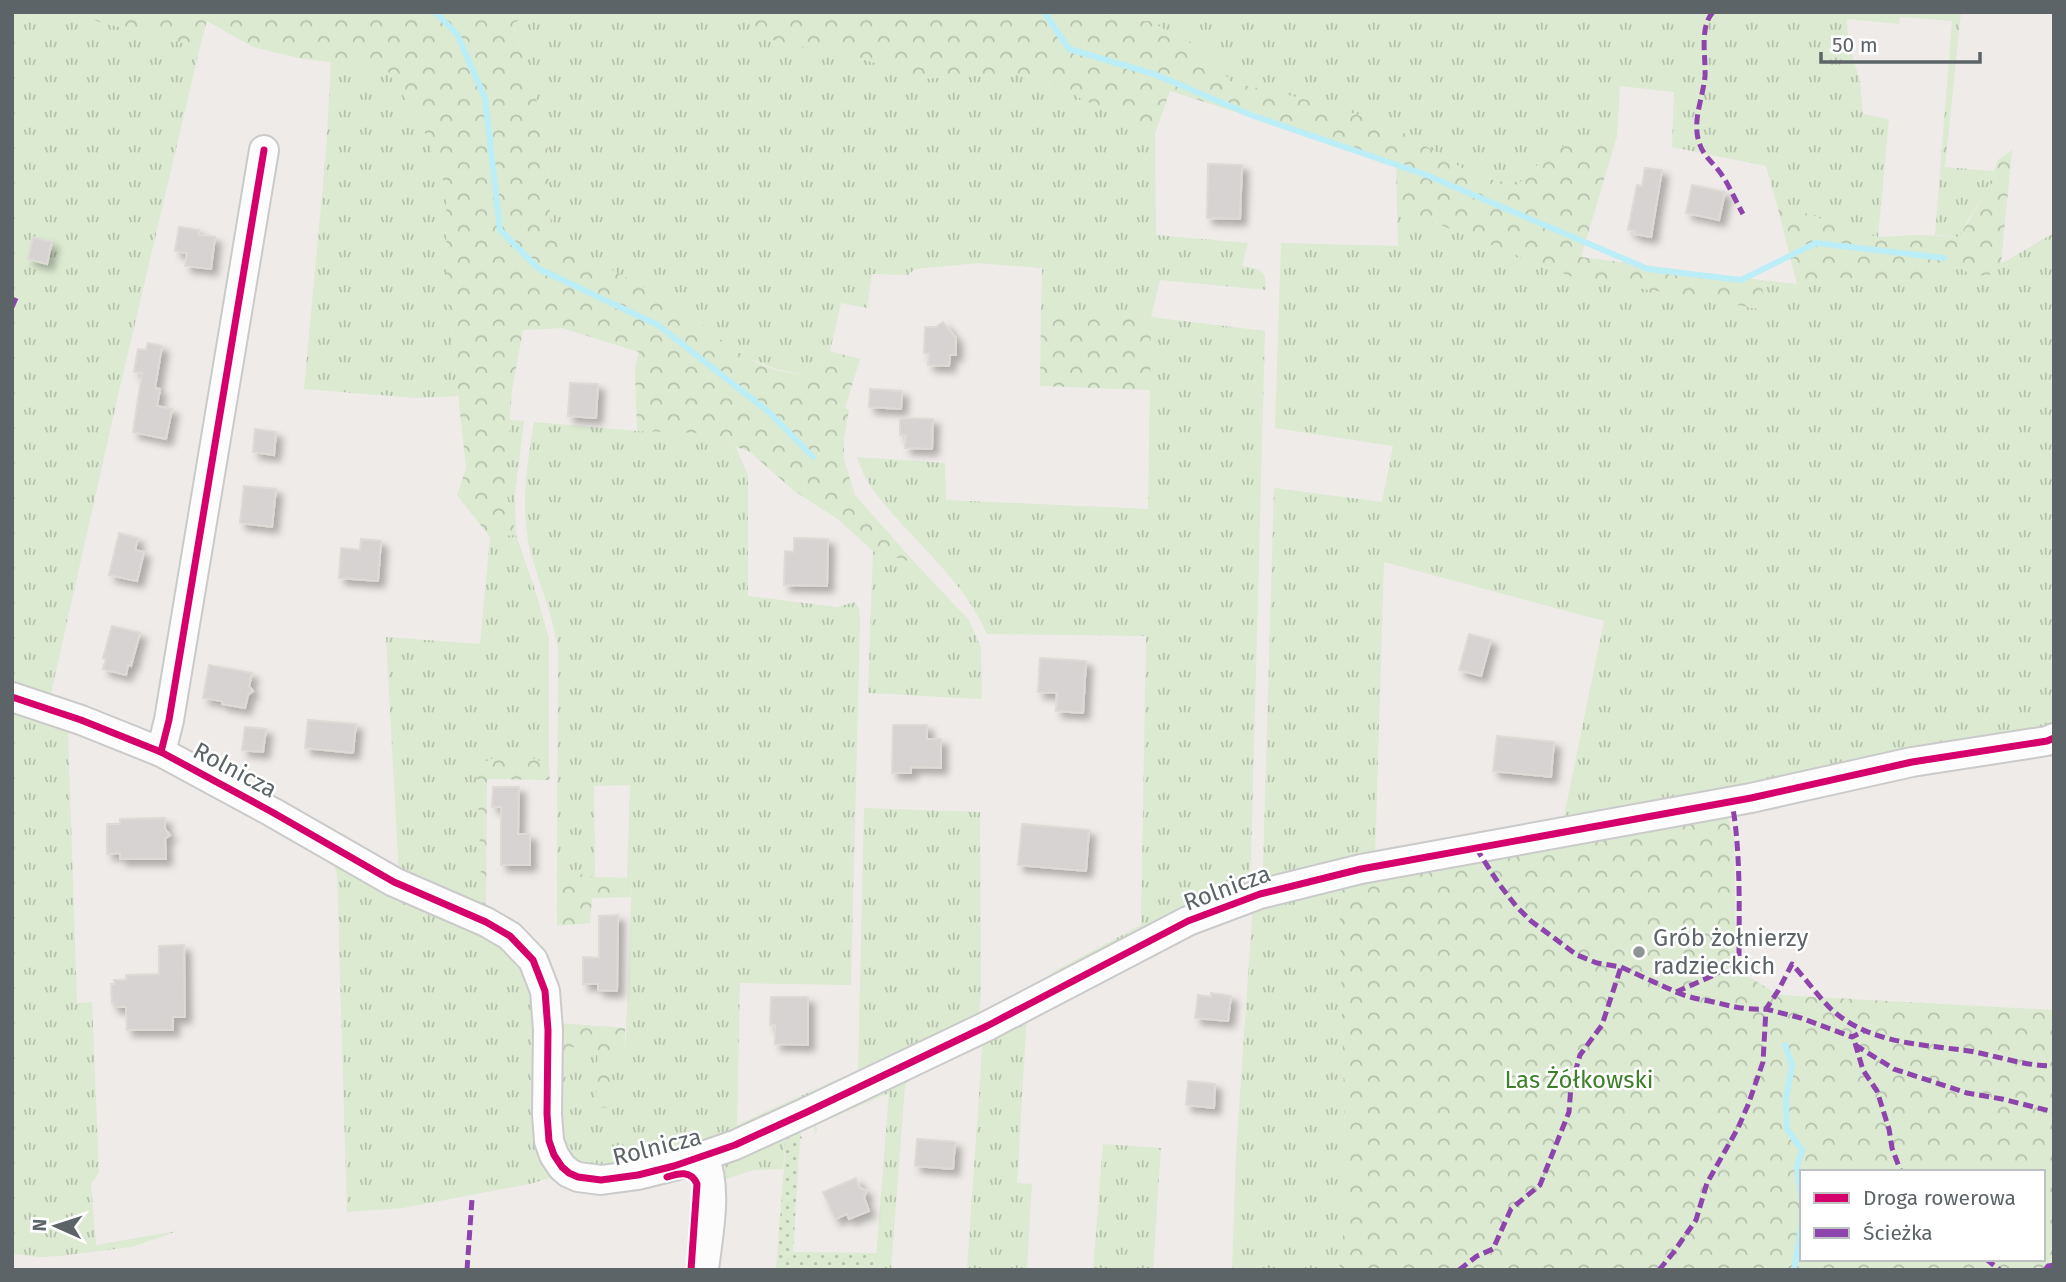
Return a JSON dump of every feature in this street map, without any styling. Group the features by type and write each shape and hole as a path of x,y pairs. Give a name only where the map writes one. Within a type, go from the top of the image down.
{"street":[{"path":"161,752 169,720 264,150"},
{"name":"Rolnicza","path":"12,697 81,720 161,752 394,882 486,922 518,944 533,960 545,991 549,1141 558,1161 569,1172 578,1177 601,1180 638,1175 704,1156 807,1112 987,1026 1188,921 1260,894 1376,866 1751,798 1912,762 2054,738"},
{"path":"704,1156 711,1188 704,1270"}],"green space":[{"path":"12,12 76,12 88,19 200,47 49,702 12,690"},
{"path":"76,12 541,12 513,23 547,135 551,237 663,298 761,365 801,374 815,367 830,351 860,359 845,408 849,410 844,438 844,460 855,495 915,563 873,551 839,520 793,490 750,452 700,433 637,431 635,369 639,352 562,328 523,330 512,390 505,489 516,535 490,537 457,495 466,468 447,291 446,188 421,123 387,70 299,58 253,47 207,21 200,47 88,19"},
{"path":"541,12 746,12 760,33 779,43 822,49 876,63 914,79 1017,74 1055,82 1078,97 1155,134 1156,235 1248,243 1242,266 1254,268 1263,274 1266,290 1160,280 1151,317 1265,331 1251,860 1249,874 1241,887 1053,983 1051,973 1141,925 1146,636 987,634 960,589 875,493 857,457 945,463 946,500 1148,509 1151,318 1041,311 1042,268 978,263 915,269 908,275 872,274 867,308 841,303 830,351 811,371 798,374 743,356 680,309 551,237 547,135 513,22"},
{"path":"746,12 1103,12 1117,19 1149,21 1206,52 1231,82 1308,100 1391,125 1475,176 1517,185 1555,148 1617,136 1581,257 1761,280 1766,310 1570,276 1397,208 1396,163 1170,91 1155,134 1078,97 1055,82 1017,74 914,79 876,63 822,49 779,43 760,33"},
{"path":"1103,12 1961,12 1945,167 1994,171 1986,193 1960,237 1935,235 1952,21 1900,17 1899,24 1847,19 1848,42 1860,81 1863,114 1889,119 1878,237 1843,229 1812,215 1777,205 1766,166 1672,147 1674,92 1620,86 1617,136 1555,148 1518,185 1475,176 1391,125 1308,100 1231,82 1206,52 1149,21 1117,19"},
{"path":"331,61 387,70 421,123 446,188 447,291 458,396 417,398 304,389 326,152"},
{"path":"2012,150 2001,264 1989,275 1975,276 1956,266 1918,281 1822,277 1797,284 1777,205 1812,215 1843,229 1878,237 1959,237 1986,193 1998,160"},
{"path":"1397,208 1570,276 1765,310 1761,280 1797,284 1822,277 1918,281 1956,266 1975,276 1989,275 2001,264 2054,233 2054,726 1717,796 1564,816 1604,621 1384,562 1375,858 1271,878 1266,875 1263,868 1274,488 1382,502 1393,446 1275,428 1281,243 1398,246"},
{"path":"1041,311 1151,318 1150,390 1040,386"},
{"path":"510,420 524,421 515,494 516,534 505,489"},
{"path":"534,422 637,431 700,433 736,447 748,475 748,596 837,607 855,602 859,609 851,985 740,983 737,1125 838,1079 837,1088 667,1160 589,1168 573,1160 565,1151 554,1109 564,1109 567,1047 598,1048 596,1107 612,1107 612,1058 625,1056 632,879 627,878 630,785 594,786 595,877 557,870 558,648 530,550 525,518 527,470"},
{"path":"516,534 549,639 549,765 527,756 477,765 482,909 399,875 386,637 480,644 490,537"},
{"path":"873,551 915,563 968,619 981,647 982,699 868,693"},
{"path":"12,704 65,724 68,731 77,1003 92,1002 99,1173 91,1184 96,1245 177,1231 132,1247 59,1256 12,1254"},
{"path":"527,756 549,765 550,780 487,779 486,911 482,909 477,765 496,757"},
{"path":"864,808 980,812 981,994 976,1019 858,1073"},
{"name":"Las Żółkowski","path":"1727,815 1734,838 1734,968 1779,995 2054,1010 2054,1270 1338,1270 1342,1256 1346,1185 1339,889 1371,878"},
{"path":"332,855 472,923 517,958 534,990 555,1173 551,1177 534,1183 403,1208 347,1212 337,875"},
{"path":"557,870 595,877 632,878 631,897 592,898 590,923 557,926"},
{"path":"1339,889 1346,1185 1342,1256 1338,1270 1232,1270 1236,1154 1253,904"},
{"path":"1027,1012 1017,1183 1032,1184 1027,1270 967,1270 983,1036"},
{"path":"559,1023 625,1028 625,1056 612,1058 612,1108 596,1107 598,1048 567,1047 564,1110 554,1109"},
{"path":"914,1071 905,1085 891,1270 875,1270 889,1093 816,1125 815,1133 813,1117"},
{"path":"787,1128 783,1169 753,1170 724,1180 725,1165 741,1151"},
{"path":"787,1128 799,1131 802,1138 793,1252 877,1253 875,1270 776,1270"},
{"path":"1103,1144 1161,1148 1153,1270 1093,1270"}],"building":[{"path":"1208,164 1242,165 1240,219 1207,218"},
{"path":"1645,168 1662,170 1651,237 1628,230 1637,185 1642,186"},
{"path":"1692,185 1725,192 1719,220 1686,213"},
{"path":"179,227 199,230 198,235 215,237 211,269 185,266 187,253 175,251"},
{"path":"33,237 52,242 47,264 28,259"},
{"path":"943,322 956,338 956,355 950,355 949,366 928,365 929,354 924,353 925,327 936,327"},
{"path":"148,343 162,346 155,388 160,389 157,406 172,409 166,439 133,432 142,373 134,372 138,349 146,350"},
{"path":"570,383 598,384 596,418 568,416"},
{"path":"870,389 902,391 901,409 869,407"},
{"path":"900,418 933,419 932,449 905,448 906,435 900,435"},
{"path":"255,429 276,432 274,455 253,452"},
{"path":"244,486 276,489 272,527 240,523"},
{"path":"119,533 138,538 135,550 144,552 137,581 109,575"},
{"path":"794,538 828,539 827,586 784,585 785,551 794,552"},
{"path":"361,539 381,541 378,581 339,578 341,548 360,550"},
{"path":"112,626 140,633 126,675 103,669 106,659 103,658"},
{"path":"1469,634 1491,640 1481,676 1459,670"},
{"path":"1040,658 1086,661 1083,713 1056,711 1057,693 1038,692"},
{"path":"209,665 252,673 249,686 253,691 248,695 245,708 203,698"},
{"path":"308,720 356,724 353,753 305,748"},
{"path":"893,725 927,725 927,739 941,739 941,768 911,767 911,773 892,773"},
{"path":"245,727 266,729 263,752 242,750"},
{"path":"1497,736 1554,742 1551,777 1493,771"},
{"path":"493,787 519,787 518,834 530,834 530,865 501,865 501,807 492,807"},
{"path":"165,818 165,829 170,835 165,839 166,859 120,859 120,853 107,854 107,824 120,824 120,819"},
{"path":"1022,824 1089,830 1086,871 1018,865"},
{"path":"618,915 617,991 598,990 598,984 583,984 583,957 599,958 599,916"},
{"path":"184,945 185,1017 173,1017 173,1030 127,1030 126,1007 114,1007 111,984 115,984 114,980 126,980 126,975 159,974 159,946"},
{"path":"1211,993 1231,996 1228,1021 1195,1018 1198,995 1211,997"},
{"path":"771,997 808,997 808,1045 775,1044 775,1025 770,1025"},
{"path":"1188,1081 1215,1084 1214,1108 1186,1105"},
{"path":"917,1139 955,1142 953,1169 915,1166"},
{"path":"856,1178 860,1188 867,1191 864,1197 869,1211 849,1219 847,1214 835,1219 823,1192"}],"waterway":[{"path":"435,12 457,34 485,98 500,230 539,269 658,325 769,412 813,457"},
{"path":"1044,12 1069,49 1154,74 1251,115 1429,176 1648,269 1741,280 1816,243 1944,258"},
{"path":"1785,1045 1792,1065 1786,1100 1787,1129 1802,1150 1797,1167 1800,1189"},
{"path":"1794,1270 1800,1233"}],"marked path":[{"path":"1713,12 1706,26 1704,42 1705,76 1697,119 1698,136 1704,152 1723,176 1743,214"},
{"path":"12,307 16,298"},
{"path":"1476,848 1516,906 1531,921 1577,955 1597,963 1621,967 1676,992 1739,960 1738,861 1732,802"},
{"path":"1676,992 1737,1007 1766,1009 1792,964 1831,1009 1846,1021 1879,1036 2054,1066"},
{"path":"1459,1270 1477,1256 1493,1249 1511,1209 1540,1185 1569,1112 1571,1086 1580,1055 1602,1025 1621,967"},
{"path":"1659,1270 1696,1220 1707,1183 1748,1105 1763,1062 1766,1009 1801,1018 1852,1037 1866,1030"},
{"path":"1855,1043 1863,1070 1877,1091 1900,1170"},
{"path":"1855,1045 1894,1069 1967,1093 2054,1112"},
{"path":"467,1270 472,1199"},
{"path":"1989,1261 2000,1270"},
{"path":"2045,1270 2054,1265"}],"cycle path":[{"path":"161,752 169,720 264,150"},
{"path":"12,697 81,720 161,752 394,882 486,922 510,936 533,960 545,991 548,1030 547,1114 549,1141 554,1155 569,1173 601,1180 674,1166 735,1145 987,1026 1188,921 1260,894 1361,869 1751,798 1912,762 2054,738"},
{"path":"667,1177 688,1175 697,1184 691,1270"}],"place":[{"name":"Grób żołnierzy radzieckich","path":"1639,952"}]}
